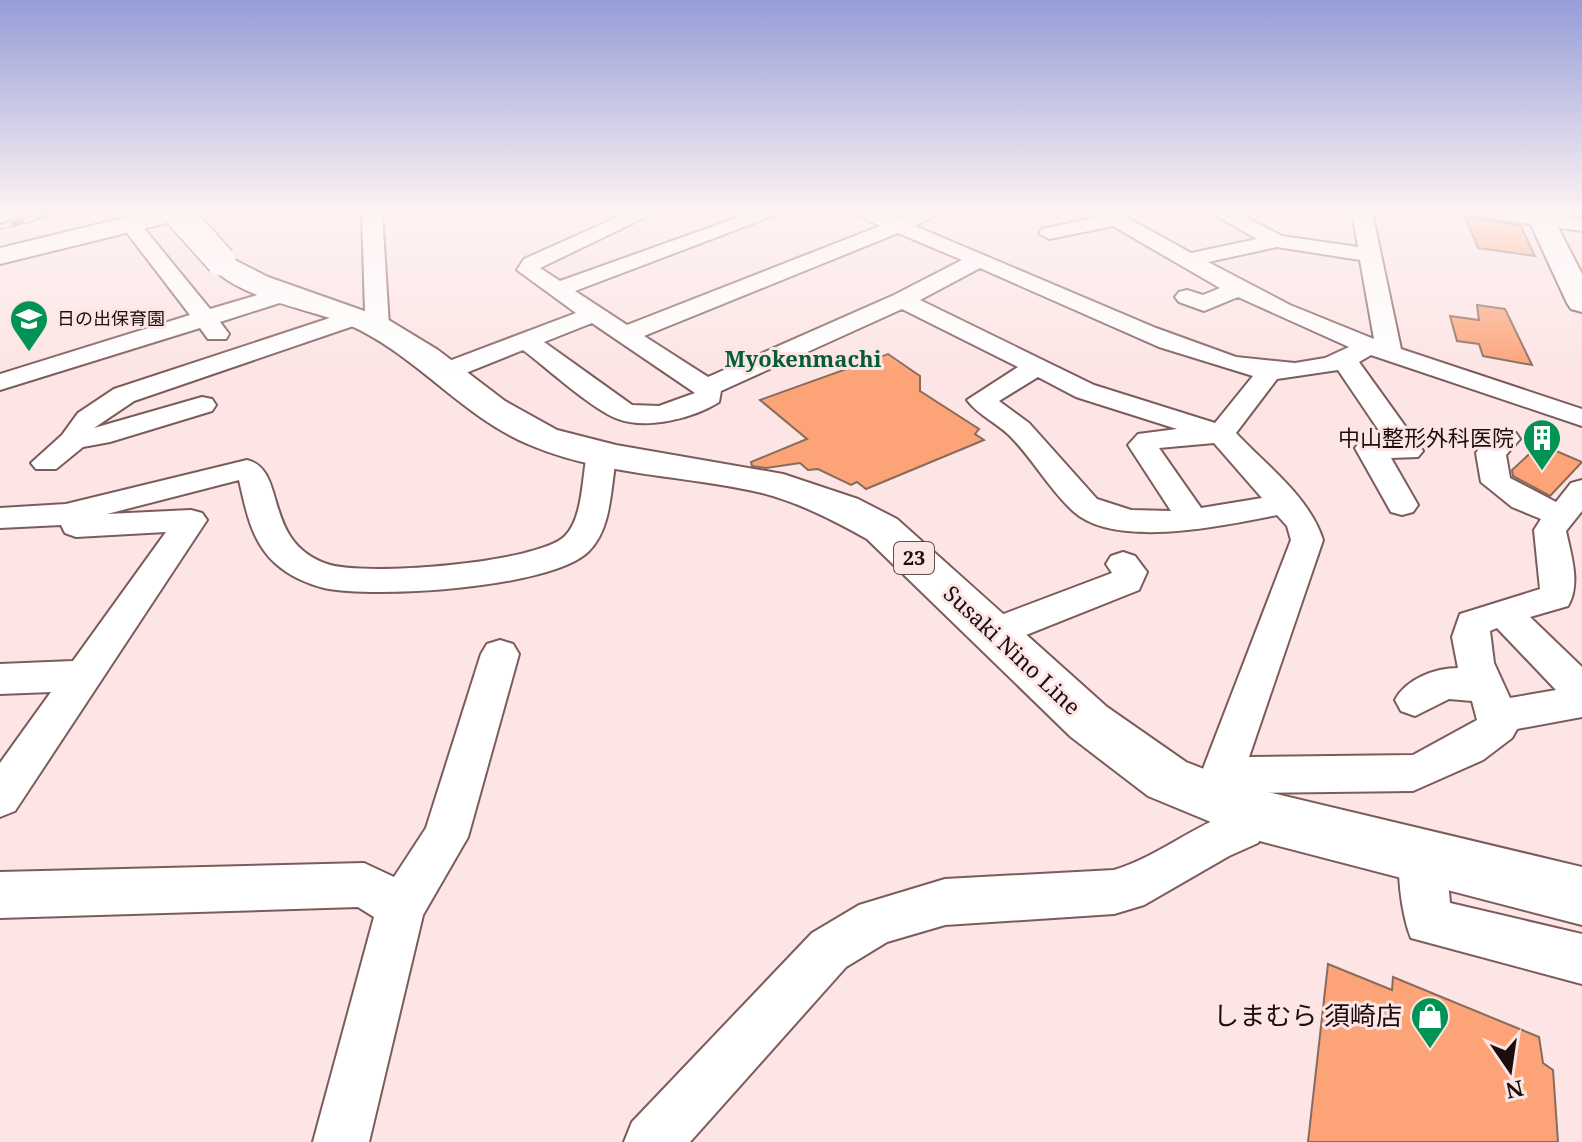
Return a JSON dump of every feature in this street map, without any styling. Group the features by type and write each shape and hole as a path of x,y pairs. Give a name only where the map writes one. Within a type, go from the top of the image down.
{"main road":[{"name":"Susaki Nino Line","path":"227,265 247,279 295,300 369,310 442,373 505,421 529,433 602,454 767,480 836,503 882,529 1120,746 1167,779 1419,858 1582,896"},
{"path":"1563,265 1582,303"}],"street":[{"path":"163,265 237,359"},
{"path":"75,439 76,432 90,418 124,395 237,359 369,310 372,265"},
{"path":"532,265 528,267 534,274 706,388"},
{"path":"558,289 624,265"},
{"path":"624,335 800,265"},
{"path":"706,388 902,300 969,265"},
{"path":"987,265 1159,338 1270,371 1367,353"},
{"path":"1197,265 1236,289 1367,353 1582,418"},
{"path":"1370,265 1367,353 1408,451 1370,448 1402,505"},
{"path":"1187,297 1204,304 1236,289"},
{"path":"0,382 206,320 295,300"},
{"path":"652,1142 829,950 876,922 945,902 1114,892 1144,883 1213,841 1242,829 1229,796 1307,540 1302,523 1221,434 1122,405 1035,368 902,300"},
{"path":"442,373 594,314"},
{"path":"525,340 625,413 659,414 697,404 707,399 706,388"},
{"path":"1035,368 981,400 1019,429 1086,506 1115,518 1193,519 1287,503"},
{"path":"1193,519 1142,445 1148,440 1221,434 1270,371"},
{"path":"46,463 75,439 100,436 202,405"},
{"path":"1506,439 1491,453 1496,482 1523,500 1570,503"},
{"path":"0,518 66,514 247,469 253,473 259,513 271,537 288,556 323,576 376,580 427,578 543,561 576,546 592,509 602,454"},
{"path":"1229,796 1413,773 1435,766 1487,736 1498,726 1470,634 1473,623 1502,611 1556,597 1558,580 1550,530 1570,503"},
{"path":"0,530 191,520 0,798"},
{"path":"993,633 1127,581 1130,572 1123,564"},
{"path":"1502,611 1582,691"},
{"path":"341,1142 401,907 446,837 500,654"},
{"path":"0,679 81,676"},
{"path":"1415,700 1448,682 1458,681 1490,702 1582,701"},
{"path":"1419,858 1425,880 1428,921 1582,959"},
{"path":"0,895 364,885 401,907"}],"building":[{"path":"1477,305 1505,309 1532,365 1483,356 1479,344 1457,341 1450,316 1479,320"},
{"path":"888,354 920,376 920,391 979,429 975,434 984,440 866,489 857,482 851,485 818,469 808,470 800,463 766,468 752,466 751,462 807,439 760,400"},
{"name":"中山整形外科医院","path":"1540,444 1582,462 1550,496 1513,476 1512,470"},
{"name":"しまむら 須崎店","path":"1328,964 1392,990 1393,977 1539,1037 1543,1063 1553,1070 1558,1142 1308,1142"}],"place":[{"name":"日の出保育園","path":"29,353"},
{"name":"中山整形外科医院","path":"1542,472"},
{"name":"しまむら 須崎店","path":"1430,1050"}],"district":[{"name":"Myokenmachi","path":"803,359"}]}
